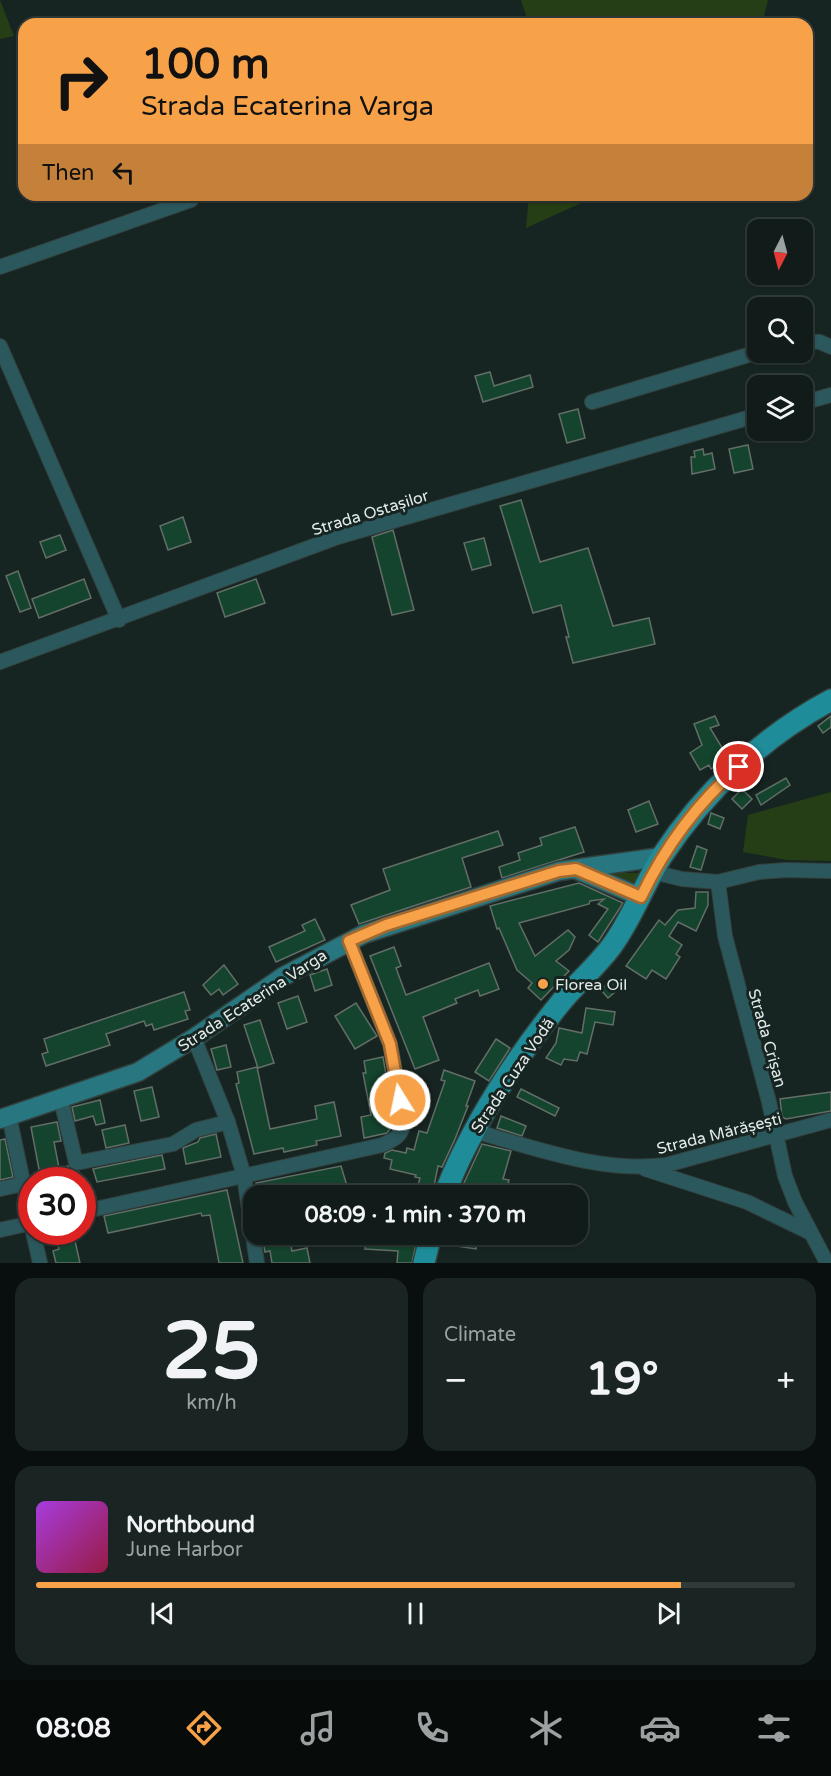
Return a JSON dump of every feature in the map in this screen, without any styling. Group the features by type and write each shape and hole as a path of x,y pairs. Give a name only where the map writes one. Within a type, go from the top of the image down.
{"main road":[{"name":"Strada Cuza Vodă","path":"449,1185 474,1131 542,1027 610,949 657,865 696,809 722,781 783,729 831,700"},
{"name":"Strada Ecaterina Varga","path":"4,1118 138,1072 194,1038 284,976 349,941 386,925 508,885 559,871 657,865"},
{"path":"576,869 641,897"},
{"path":"424,1263 428,1245"}],"street":[{"path":"0,267 188,201"},
{"path":"813,342 831,347"},
{"path":"0,346 119,620"},
{"path":"592,402 747,355"},
{"path":"813,400 831,395"},
{"name":"Strada Ostașilor","path":"0,662 119,620 338,537 747,418"},
{"path":"657,865 682,879 717,882 777,870 831,871"},
{"name":"Strada Crișan","path":"717,882 727,947 792,1193 827,1263"},
{"path":"96,1209 382,1145 396,1139 403,1129 404,1119 390,1044 349,941"},
{"path":"194,1038 228,1122 244,1176 257,1263"},
{"path":"61,1100 76,1162 173,1144 196,1130 228,1122"},
{"path":"4,1118 18,1167"},
{"name":"Strada Mărășești","path":"474,1131 564,1155 640,1168 666,1165 831,1120"},
{"path":"640,1168 747,1202 811,1233"},
{"path":"0,1189 18,1185"},
{"path":"0,1230 18,1227"},
{"path":"36,1245 40,1263"}],"green space":[{"path":"0,0 14,36 0,39"},
{"path":"521,0 768,0 764,18 527,18"},
{"path":"528,201 586,201 526,228"},
{"path":"831,792 831,861 787,860 743,852 748,815"},
{"path":"615,873 644,873 640,885 615,877"}],"building":[{"path":"490,372 494,386 530,375 533,387 483,402 475,376"},
{"path":"578,409 585,438 567,443 559,414"},
{"path":"748,445 753,469 734,473 729,449"},
{"path":"703,449 704,455 712,453 715,469 692,474 691,457 695,457 694,451"},
{"path":"521,500 540,562 588,548 613,626 649,618 655,644 573,663 561,605 533,613 500,506"},
{"path":"183,517 191,542 168,550 160,526"},
{"path":"393,530 414,610 392,615 372,537"},
{"path":"60,535 66,550 46,558 40,542"},
{"path":"484,538 491,565 472,570 464,543"},
{"path":"18,571 31,608 20,612 6,576"},
{"path":"84,579 91,598 39,618 32,599"},
{"path":"256,579 265,603 225,617 217,593"},
{"path":"715,716 719,725 710,728 726,754 719,759 721,763 711,769 709,765 700,770 690,753 702,745 694,724"},
{"path":"831,716 831,727 823,733 818,726"},
{"path":"786,778 790,785 761,805 756,795"},
{"path":"742,789 752,799 742,809 732,799"},
{"path":"649,801 658,824 636,832 628,810"},
{"path":"711,813 724,818 720,829 708,824"},
{"path":"575,827 584,852 502,878 499,867 520,860 518,853 542,845 540,838"},
{"path":"498,831 503,845 462,858 471,887 359,924 351,905 390,890 383,869"},
{"path":"697,846 707,850 701,870 690,867"},
{"path":"579,883 623,903 598,942 589,935 608,909 598,904 604,899 590,901 589,904 519,923 535,956 568,930 575,937 569,950 556,961 569,971 541,1000 528,988 532,983 517,970 499,928 497,929 490,906"},
{"path":"696,892 708,892 708,905 696,931 678,922 669,936 682,945 676,954 680,957 666,979 652,970 646,979 626,966 659,920 665,925 678,910 695,908"},
{"path":"315,919 325,940 276,962 269,947 305,931 302,925"},
{"path":"394,947 401,966 396,968 406,995 489,963 499,989 480,996 478,990 455,999 457,1003 423,1017 439,1060 415,1069 370,956"},
{"path":"224,965 238,984 223,995 219,989 211,995 203,985"},
{"path":"327,969 332,985 315,991 310,975"},
{"path":"613,978 621,987 608,998 601,990"},
{"path":"184,992 190,1010 185,1011 188,1019 154,1030 152,1024 146,1026 144,1021 106,1034 110,1045 46,1066 42,1054 48,1052 44,1039"},
{"path":"298,996 307,1022 287,1029 278,1003"},
{"path":"356,1003 377,1036 355,1049 335,1016"},
{"path":"586,1008 615,1012 613,1025 595,1022 587,1054 580,1052 577,1061 564,1059 561,1065 546,1058 556,1043 559,1028 582,1033"},
{"path":"260,1020 274,1063 258,1068 244,1025"},
{"path":"496,1039 510,1048 489,1081 475,1072"},
{"path":"226,1045 231,1067 217,1070 211,1049"},
{"path":"383,1057 394,1123 387,1133 364,1138 361,1117 371,1115 363,1073 366,1073 364,1061"},
{"path":"257,1067 270,1129 317,1119 315,1106 334,1102 341,1136 316,1141 317,1145 284,1152 283,1148 254,1154 236,1084 239,1083 237,1072"},
{"path":"444,1070 475,1081 455,1139 442,1167 438,1166 434,1185 418,1185 420,1178 415,1177 416,1175 390,1169 392,1160 384,1158 385,1153 392,1150 406,1153 407,1148 414,1150 419,1131 427,1133 445,1081 441,1080"},
{"path":"152,1087 159,1117 141,1121 134,1091"},
{"path":"521,1089 559,1108 555,1116 517,1097"},
{"path":"831,1092 831,1111 786,1119 782,1117 780,1099"},
{"path":"100,1100 105,1123 96,1125 93,1116 75,1121 72,1107"},
{"path":"501,1116 526,1126 522,1136 497,1128"},
{"path":"57,1122 61,1141 54,1142 59,1167 39,1167 31,1127"},
{"path":"125,1125 129,1143 106,1148 102,1130"},
{"path":"216,1134 221,1157 186,1164 183,1148 198,1142 200,1138"},
{"path":"5,1139 13,1177 0,1180 0,1140"},
{"path":"482,1144 511,1151 503,1179 509,1180 508,1185 463,1185"},
{"path":"162,1155 165,1169 97,1182 96,1168"},
{"path":"341,1166 347,1185 256,1185 256,1183"},
{"path":"227,1190 243,1263 219,1263 210,1215 202,1216 201,1213 108,1233 104,1216"},
{"path":"58,1245 76,1245 80,1263 56,1263 53,1251 59,1249"},
{"path":"264,1245 291,1245 292,1251 307,1248 310,1263 272,1263 270,1251 265,1252"},
{"path":"366,1245 416,1245 412,1263 397,1263 398,1251 365,1249"},
{"path":"449,1245 476,1245 476,1249"}],"place":[{"name":"Florea Oil","path":"543,984"}],"route":[{"path":"400,1100 390,1044 349,941 386,925 559,871 576,869 641,897 661,857 696,809 722,781 739,767"}]}
